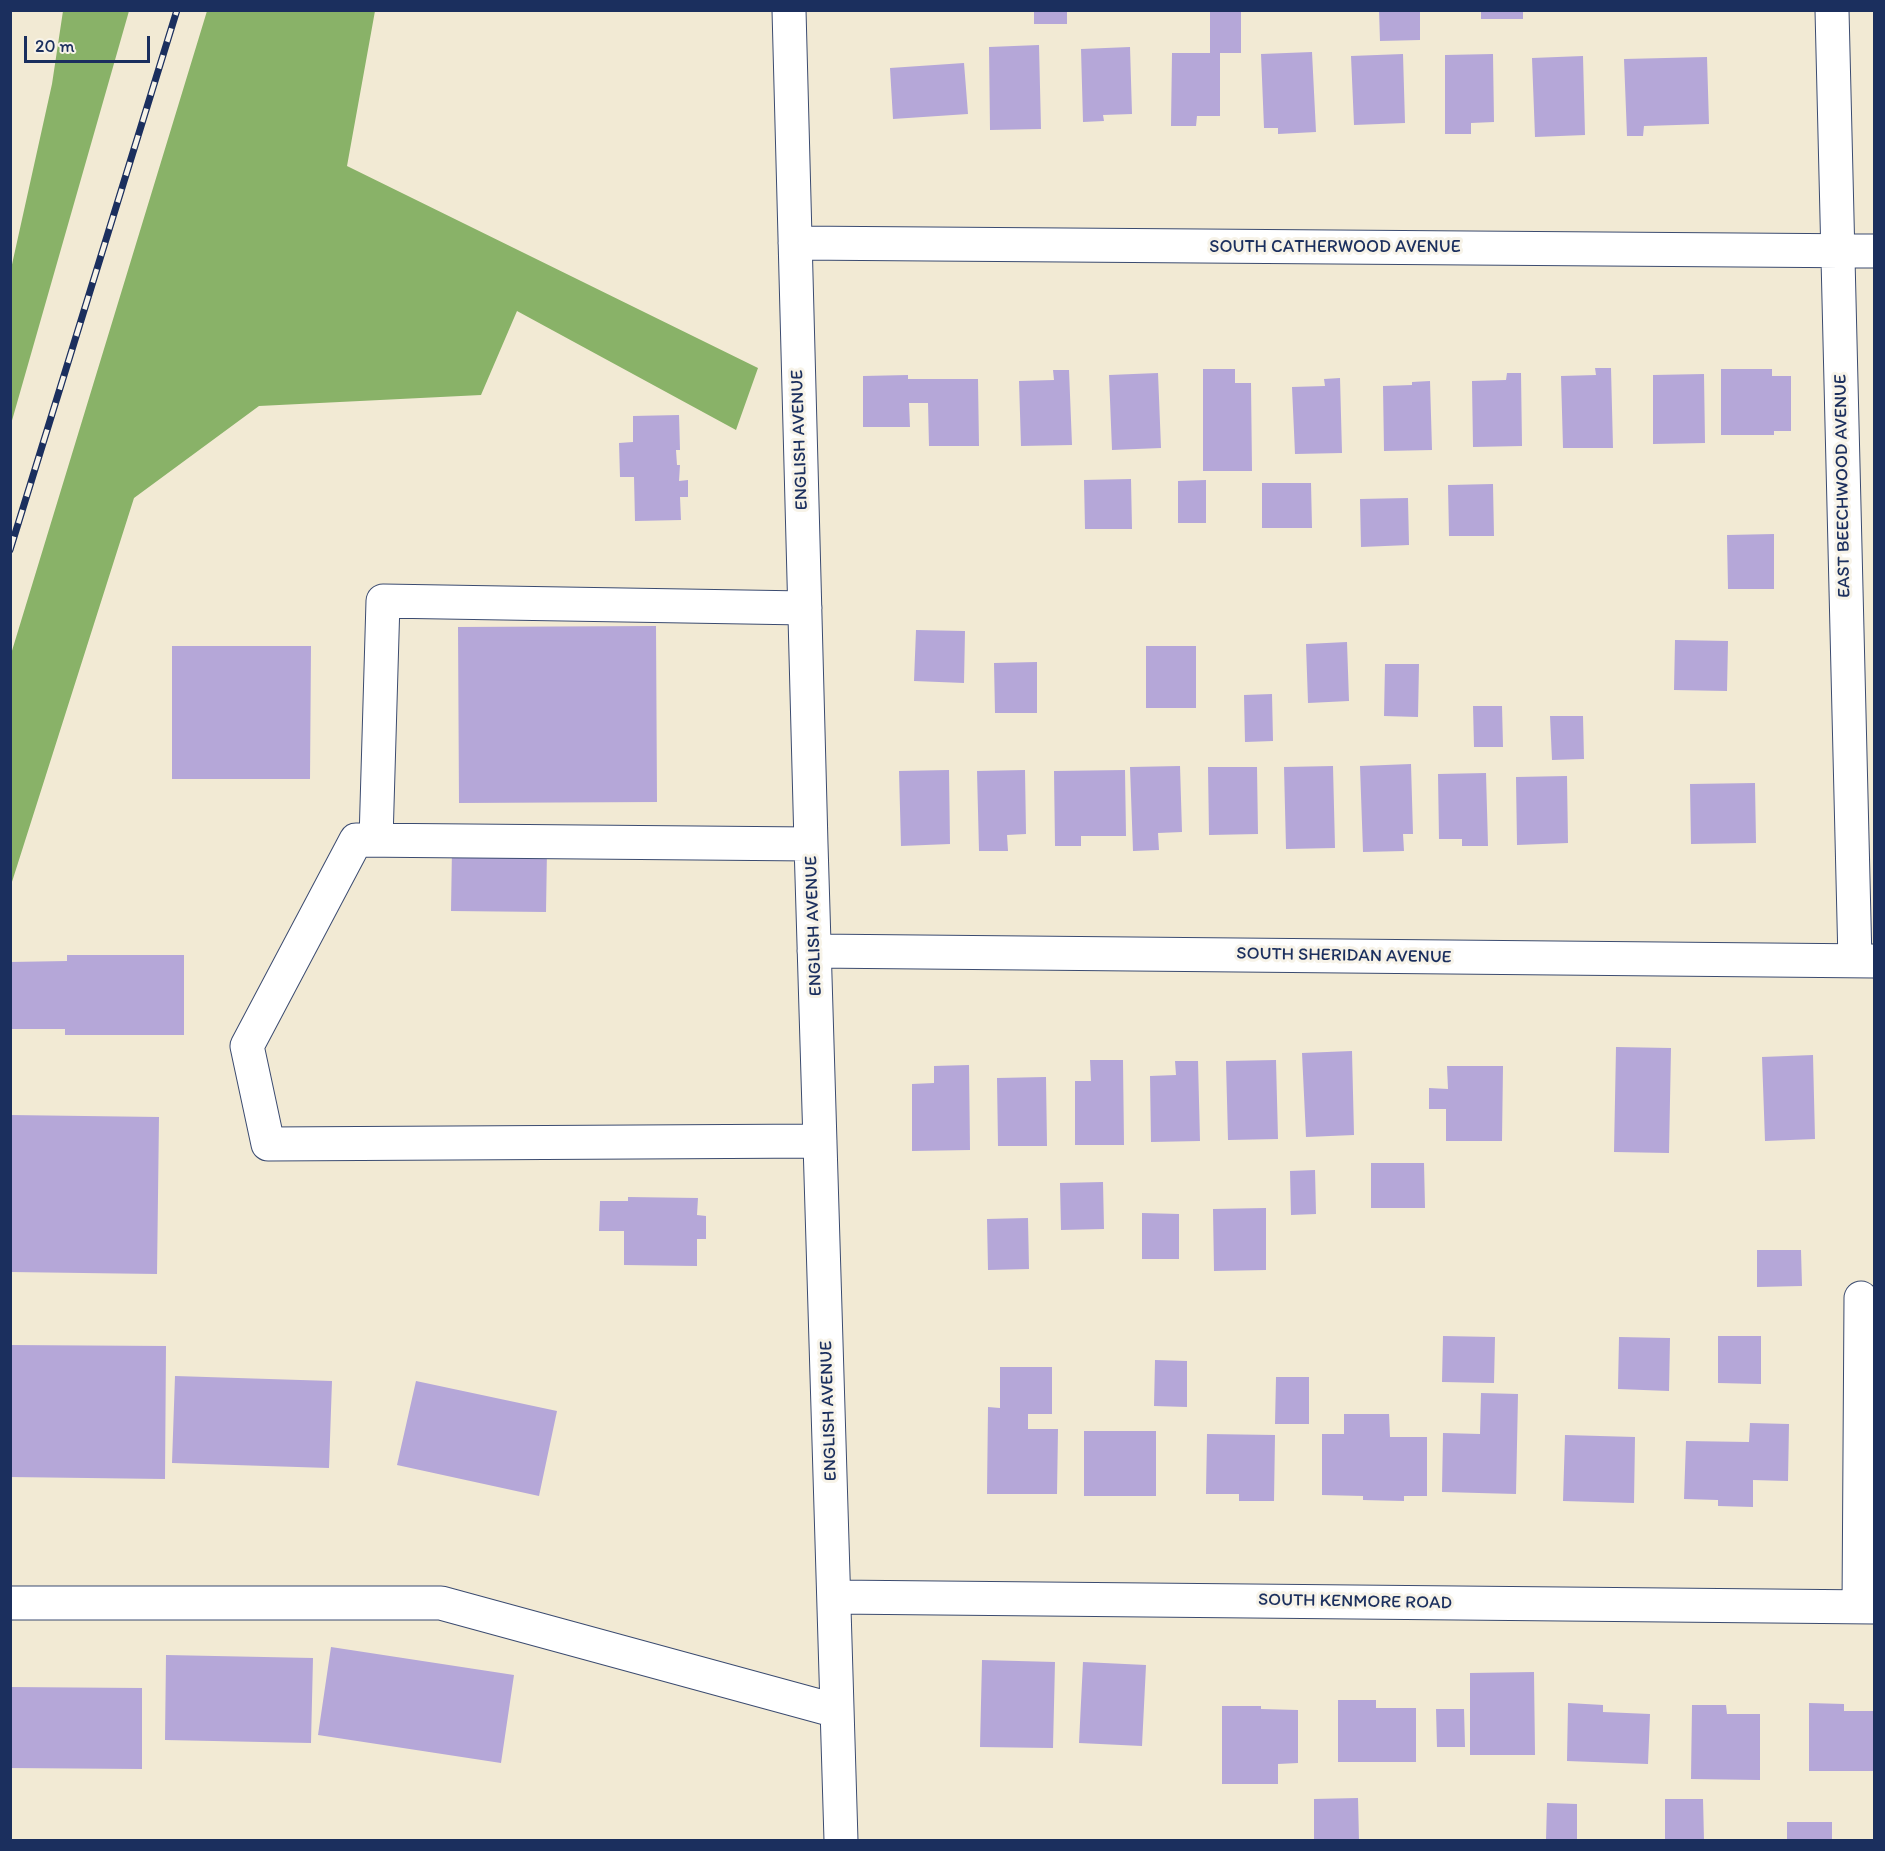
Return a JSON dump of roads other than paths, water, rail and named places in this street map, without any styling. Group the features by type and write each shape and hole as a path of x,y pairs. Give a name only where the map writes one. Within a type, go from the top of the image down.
{"street":[{"name":"ENGLISH AVENUE","path":"789,10 841,1840"},
{"name":"EAST BEECHWOOD AVENUE","path":"1832,10 1836,250 1860,622 1865,961"},
{"name":"SOUTH CATHERWOOD AVENUE","path":"795,243 1875,251"},
{"path":"376,840 383,601 805,608"},
{"path":"811,844 356,840 247,1046 268,1144 820,1141"},
{"name":"SOUTH SHERIDAN AVENUE","path":"814,951 1865,961"},
{"path":"1861,1298 1867,1607"},
{"name":"SOUTH KENMORE ROAD","path":"834,1597 1867,1607"},
{"path":"10,1603 441,1603 837,1711"}],"railway":[{"path":"10,550 177,10"}]}
